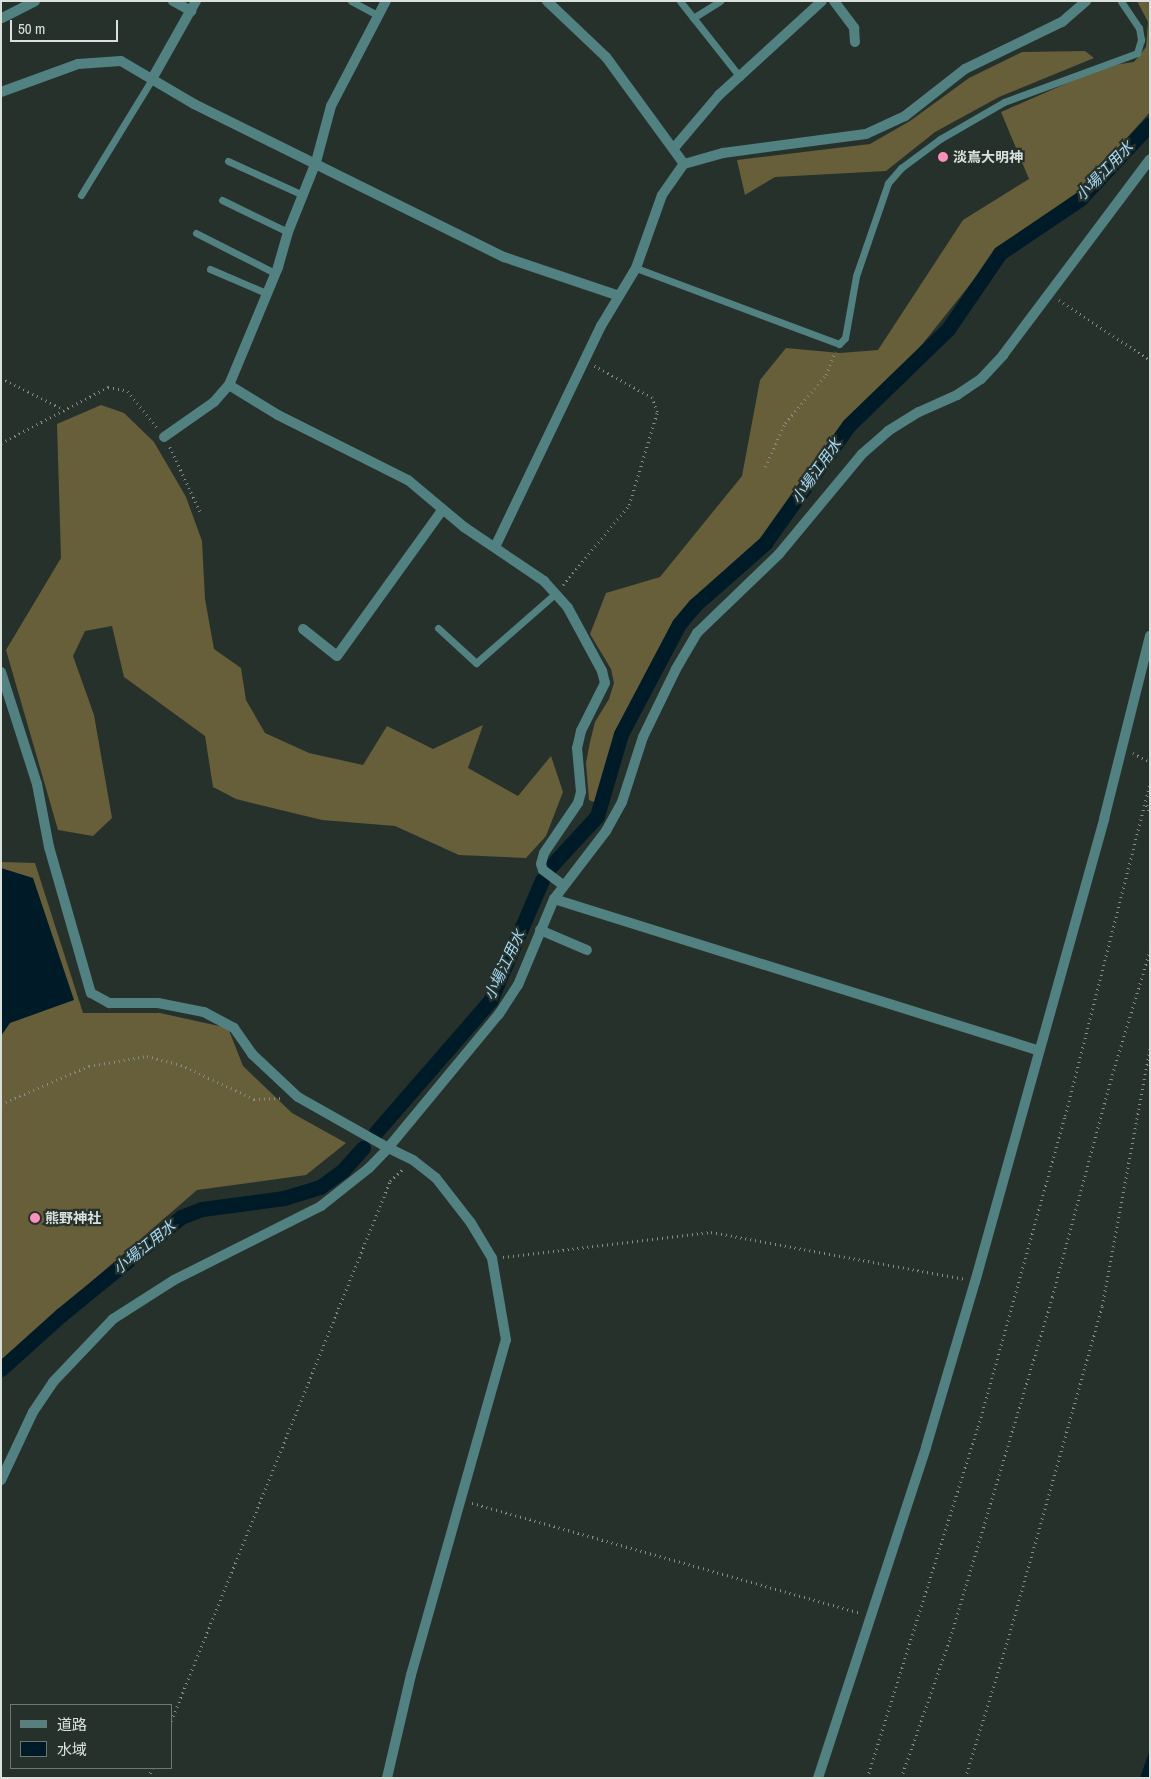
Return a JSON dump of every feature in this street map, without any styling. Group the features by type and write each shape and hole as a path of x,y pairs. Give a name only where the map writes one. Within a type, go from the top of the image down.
{"street":[{"path":"2,18 35,1"},
{"path":"173,1 191,11"},
{"path":"152,79 196,1"},
{"path":"164,437 214,402 229,384 275,273 288,232 316,162 331,106 386,1"},
{"path":"547,1 606,57 684,164"},
{"path":"674,148 719,95 822,1"},
{"path":"834,1 854,28 855,42"},
{"path":"495,547 584,361 618,296 636,268 662,194 684,164 696,158 723,153 866,134 906,116 965,68 1062,22 1086,1"},
{"path":"1,92 94,60 121,61 194,104 316,162 504,257 618,296"},
{"path":"1,1480 33,1412 53,1382 113,1319 174,1280 321,1206 369,1168 388,1148 499,1014 518,985 554,899 606,831 622,802 643,737 676,669 698,633 779,554 862,454 911,417 958,395 981,379 1003,355 1150,159"},
{"path":"229,384 278,415 393,471 556,593 568,608 597,661 605,683 580,731 577,748 581,792 578,803 544,854 541,864 543,870 563,885"},
{"path":"303,629 337,656 444,509"},
{"path":"818,1778 872,1617 975,1282 1037,1050 1122,747 1150,636"},
{"path":"1,672 37,784 49,847 91,993 109,1002 158,1002 204,1012 234,1028 252,1054 298,1098 413,1160 436,1178 471,1223 492,1258 506,1340 411,1674 387,1778"},
{"path":"554,899 1037,1050"},
{"path":"540,930 587,950"}],"lane":[{"path":"351,1 377,15"},
{"path":"680,1 740,77"},
{"path":"693,18 720,1"},
{"path":"636,268 839,344 845,338 856,276 888,183 901,168 940,139 1004,102 1137,53 1142,40 1139,28 1121,1"},
{"path":"81,195 152,79"},
{"path":"228,161 303,195"},
{"path":"222,200 288,232"},
{"path":"196,233 275,273"},
{"path":"210,270 266,293"},
{"path":"438,628 476,663 556,593"}],"path":[{"path":"1048,294 1150,360"},
{"path":"765,467 785,423 826,376 839,344"},
{"path":"556,593 629,505 657,412 652,398 584,361"},
{"path":"1,378 63,409"},
{"path":"1,443 108,387 120,387 128,391 164,437 200,511"},
{"path":"1122,747 1150,762"},
{"path":"867,1778 978,1427 1065,1116 1146,805 1150,782"},
{"path":"1146,805 1150,813"},
{"path":"901,1778 961,1600 1052,1296 1112,1074 1150,950"},
{"path":"965,1778 1005,1649 1102,1306 1150,1047"},
{"path":"1,1104 89,1066 147,1056 181,1065 254,1099 298,1098"},
{"path":"172,1719 390,1181 413,1160"},
{"path":"492,1258 571,1246 711,1232 975,1282"},
{"path":"460,1499 872,1617"}],"shaded area":[{"path":"1137,1 1150,1 1150,112 1078,192 1000,247 904,367 846,425 763,540 692,601 675,623 613,741 599,804 589,800 586,763 590,742 595,722 609,699 614,683 611,669 590,634 606,593 660,577 742,476 760,380 786,348 840,353 878,350 963,220 1029,179 1001,112 1106,66 1134,62 1146,47 1148,22"},
{"path":"1085,51 1094,58 999,97 935,132 886,171 775,177 745,195 737,160 870,144 910,121 969,78 1022,52"},
{"path":"101,405 124,413 154,442 186,497 202,541 205,599 214,649 241,668 246,700 265,733 309,753 363,765 387,726 433,749 483,725 468,768 518,796 551,756 563,792 546,836 526,858 459,855 395,826 322,820 236,799 213,787 205,736 124,677 112,626 85,631 73,656 94,715 112,818 93,836 58,830 6,650 61,558 57,424"},
{"path":"1,862 35,863 83,1013 160,1013 228,1028 243,1066 292,1113 346,1143 306,1175 197,1190 1,1360"}],"water":[{"path":"1,868 33,878 74,1000 10,1023 1,1036"},
{"path":"1150,1749 1150,1778 1140,1778"}],"waterway":[{"name":"小場江用水","path":"550,867 597,816 621,734 679,624 695,605 765,543 849,425 948,329 1000,253 1080,199 1150,124"},
{"name":"小場江用水","path":"376,1132 490,1001 542,880"},
{"name":"小場江用水","path":"1,1369 61,1315 181,1217 202,1209 284,1198 320,1187 343,1170 363,1148"}],"place":[{"name":"淡嶌大明神","path":"943,157"},
{"name":"熊野神社","path":"35,1218"}]}
